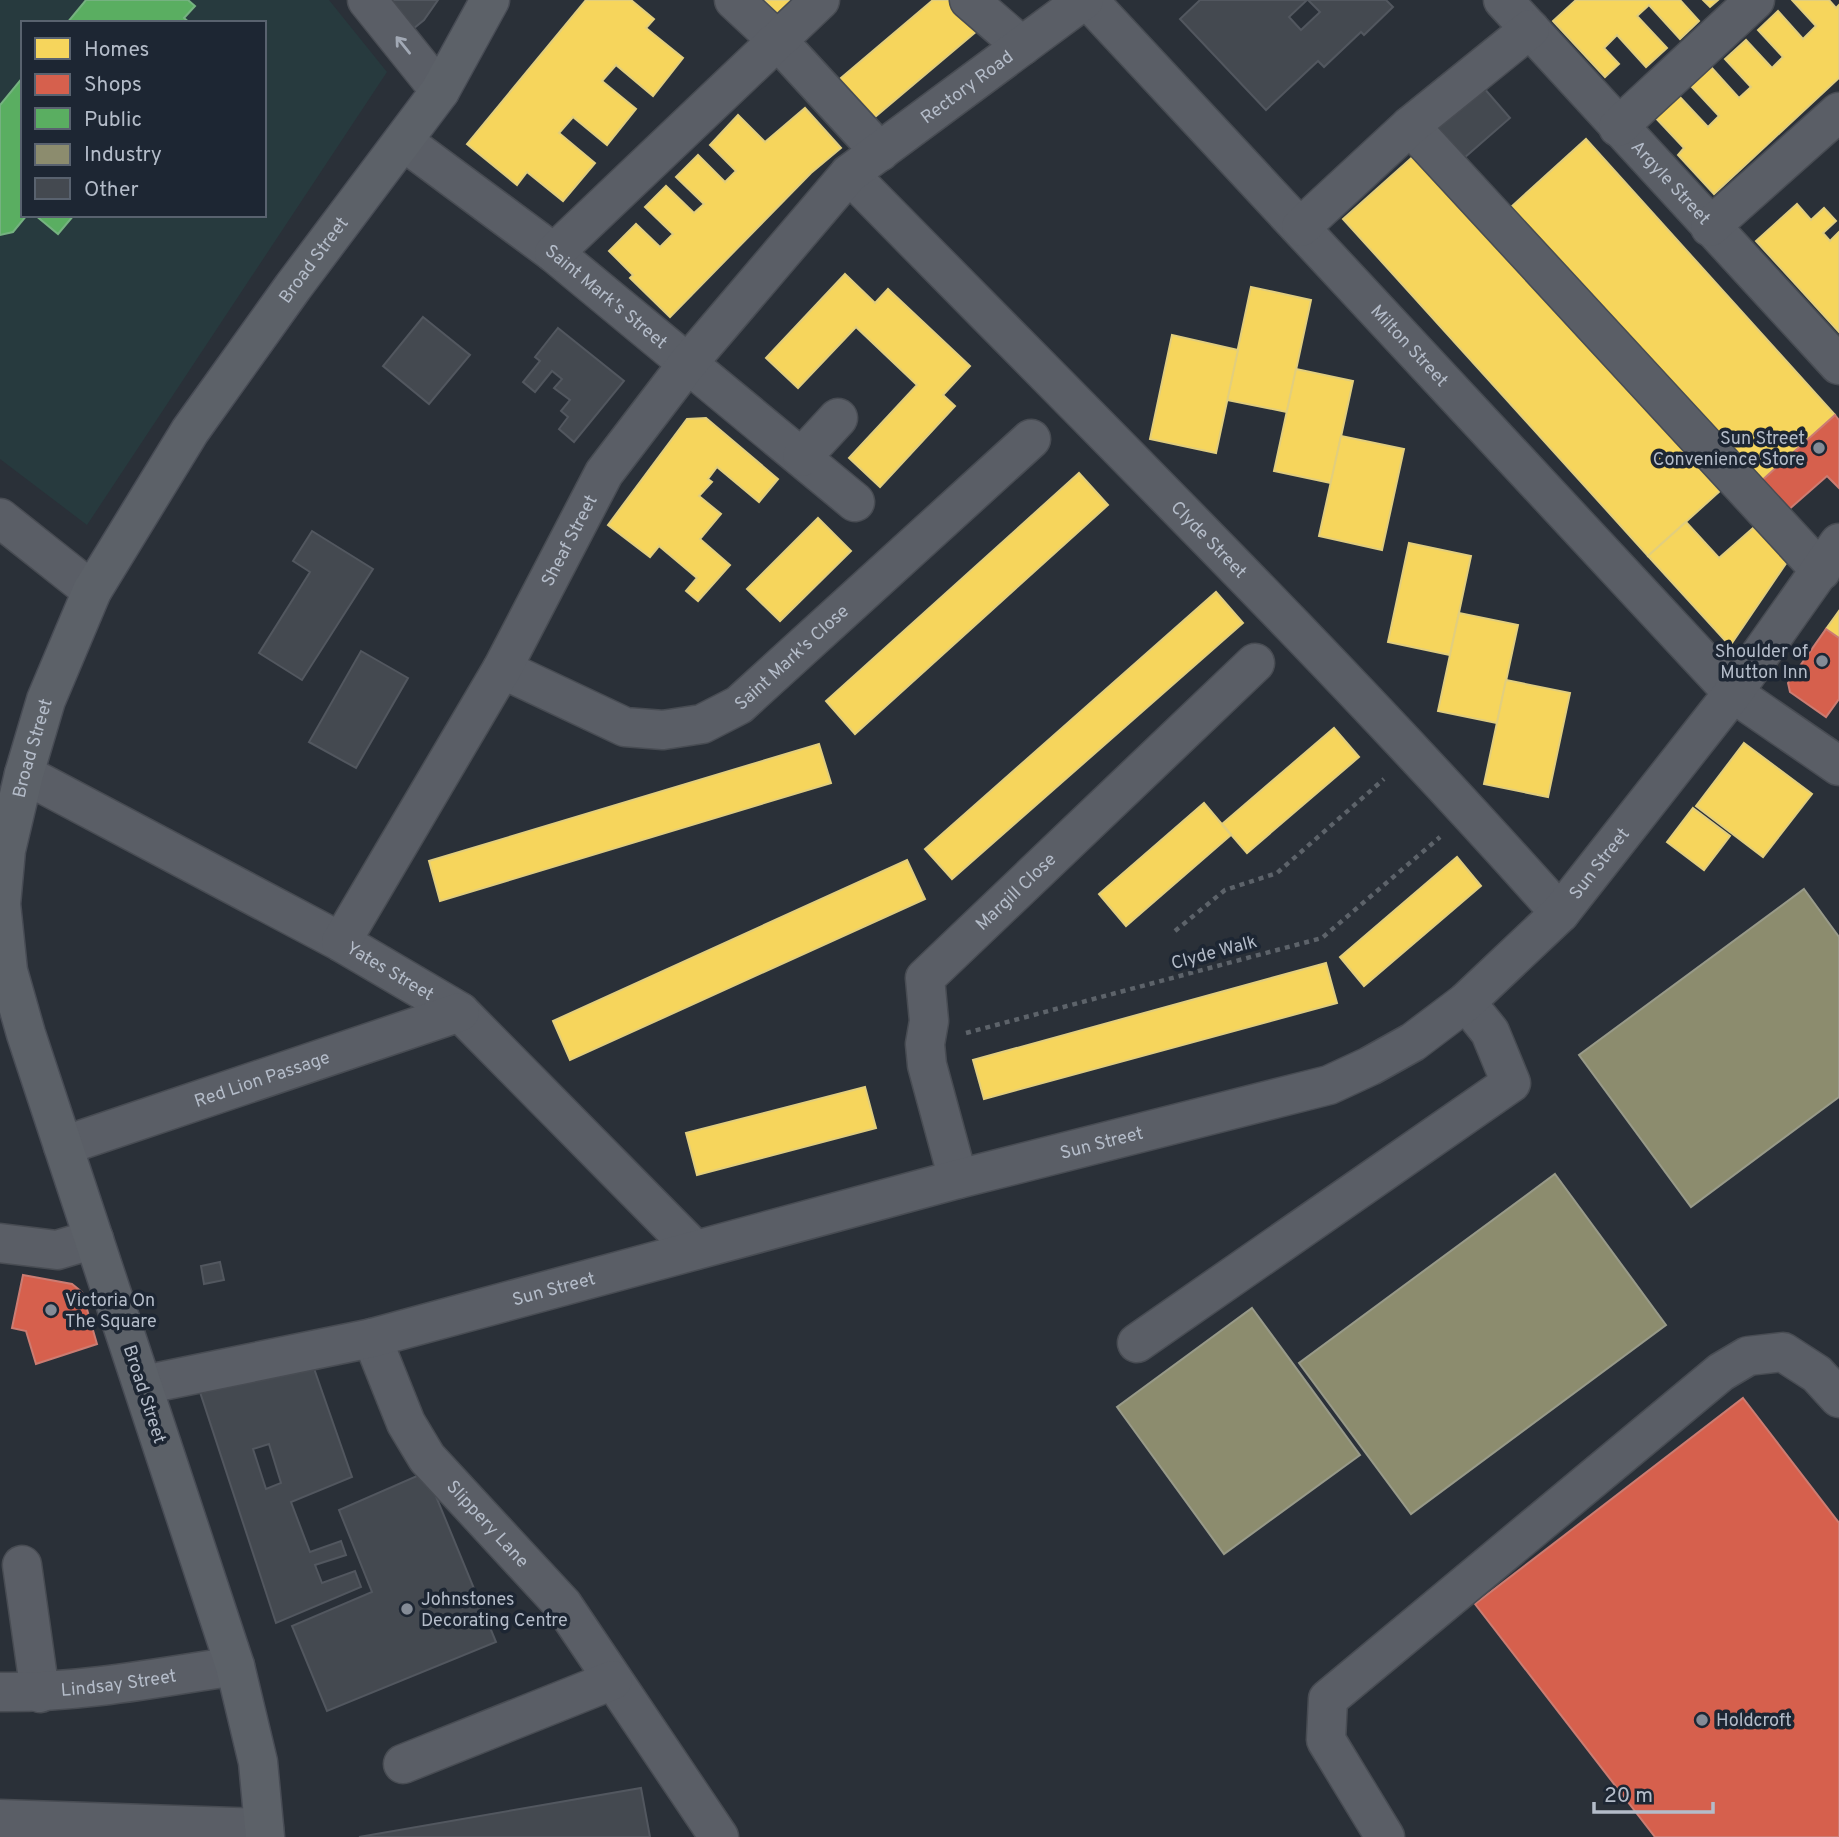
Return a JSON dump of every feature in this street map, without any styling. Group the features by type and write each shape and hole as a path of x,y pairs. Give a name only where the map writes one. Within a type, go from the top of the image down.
{"main road":[{"name":"Broad Street","path":"265,1833 258,1762 235,1666 26,1034 4,975 1,904 6,850 24,774 46,700 92,591 190,431 293,287 440,91 491,1"}],"street":[{"path":"367,0 440,91"},
{"path":"734,0 777,40 880,152"},
{"path":"554,253 820,0"},
{"path":"969,0 1022,46"},
{"name":"Rectory Road","path":"849,174 1086,0"},
{"name":"Milton Street","path":"1086,0 1301,227 1733,693 1839,766"},
{"path":"1618,127 1755,0"},
{"path":"1301,227 1410,127 1519,10"},
{"name":"Argyle Street","path":"1519,10 1618,127 1839,365"},
{"path":"1710,227 1834,126"},
{"path":"1410,127 1830,557"},
{"name":"Saint Mark's Street","path":"404,141 554,253 855,502"},
{"name":"Sheaf Street","path":"341,942 502,669 604,473 688,363 849,174"},
{"name":"Clyde Street","path":"849,174 1303,636 1470,812 1560,913"},
{"path":"802,457 838,418"},
{"name":"Saint Mark's Close","path":"502,669 625,727 663,730 702,724 739,705 1031,439"},
{"path":"0,518 92,591"},
{"name":"Sun Street","path":"143,1385 372,1338 958,1179 1329,1084 1370,1066 1413,1042 1466,1002 1560,913 1733,693 1830,557"},
{"name":"Margill Close","path":"958,1179 927,1065 925,1044 929,1021 925,978 1255,663"},
{"name":"Yates Street","path":"24,774 341,942 460,1012 695,1250"},
{"path":"1137,1343 1511,1083 1490,1032 1466,1002"},
{"name":"Red Lion Passage","path":"63,1146 460,1012"},
{"path":"0,1242 57,1250 94,1239"},
{"name":"Slippery Lane","path":"372,1338 406,1423 427,1458 563,1605 719,1837"},
{"path":"1385,1837 1326,1740 1328,1699 1721,1372 1748,1356 1783,1352 1817,1374 1839,1398"},
{"path":"22,1565 40,1692"},
{"name":"Lindsay Street","path":"0,1692 40,1692 146,1680 235,1666"},
{"path":"403,1764 613,1680"},
{"path":"0,1819 265,1833"}],"path":[{"name":"Clyde Walk","path":"1175,931 1225,890 1277,873 1413,754"},
{"name":"Clyde Walk","path":"925,1044 1322,938 1470,812"}],"green space":[{"path":"0,0 329,0 387,72 87,525 0,459"}],"building: Homes":[{"path":"586,0 631,0 654,19 646,28 683,58 653,96 616,65 602,81 636,109 607,145 573,117 559,133 595,163 563,201 527,172 517,185 467,144"},
{"path":"764,0 805,0 784,21"},
{"path":"933,0 950,0 977,31 863,127 829,88"},
{"path":"1576,0 1680,0 1699,21 1680,39 1649,5 1637,16 1667,48 1646,67 1617,35 1604,48 1619,64 1605,77 1553,21"},
{"path":"1703,0 1718,0 1710,7"},
{"path":"1792,0 1829,0 1836,8 1839,5 1839,78 1714,194 1678,155 1684,148 1653,115 1677,94 1708,127 1719,116 1691,86 1711,67 1739,98 1751,87 1725,59 1746,40 1772,68 1783,57 1758,30 1778,11 1803,39 1816,26"},
{"path":"805,108 841,148 811,173 670,317 630,278 633,275 609,251 636,224 660,247 673,234 645,207 666,186 694,213 704,204 676,177 698,155 725,182 736,171 710,145 738,115 765,142"},
{"path":"1586,139 1835,415 1759,483 1511,207"},
{"path":"1416,154 1720,491 1648,556 1343,219"},
{"path":"1797,204 1811,220 1824,208 1836,221 1823,233 1830,241 1839,232 1839,332 1756,241"},
{"path":"845,274 875,303 888,289 970,366 943,395 955,406 880,487 849,458 917,385 856,327 798,388 766,358"},
{"path":"1251,287 1311,300 1287,412 1227,400"},
{"path":"1172,335 1238,350 1216,453 1150,439"},
{"path":"1296,369 1353,381 1331,483 1274,471"},
{"path":"706,418 778,479 759,502 717,467 708,479 712,482 699,496 721,514 700,539 730,565 698,601 686,591 697,578 659,546 650,557 608,525 687,419"},
{"path":"1341,436 1404,449 1382,550 1319,536"},
{"path":"1079,473 1108,505 855,734 826,701"},
{"path":"818,518 851,551 780,621 747,589"},
{"path":"1686,522 1719,558 1760,522 1791,556 1730,646 1648,556"},
{"path":"1409,543 1471,556 1450,655 1388,642"},
{"path":"1216,592 1243,623 952,879 925,849"},
{"path":"1839,611 1839,638 1826,629"},
{"path":"1459,613 1518,625 1497,723 1438,711"},
{"path":"1506,680 1570,693 1548,797 1484,784"},
{"path":"1334,728 1359,757 1247,853 1222,824"},
{"path":"1744,743 1812,794 1763,857 1696,806"},
{"path":"819,744 831,783 440,901 429,861"},
{"path":"1204,803 1231,835 1126,926 1099,894"},
{"path":"1693,808 1730,836 1704,870 1667,842"},
{"path":"1457,857 1481,886 1364,986 1340,957"},
{"path":"907,860 925,899 570,1060 553,1021"},
{"path":"1326,963 1337,1003 984,1099 973,1060"},
{"path":"865,1087 876,1128 697,1175 686,1133"}],"building: Shops":[{"name":"Sun Street Convenience Store","path":"1835,415 1839,420 1839,488 1827,476 1786,512 1759,483"},
{"name":"Shoulder of Mutton Inn","path":"1826,629 1839,638 1839,699 1826,717 1790,692 1788,683"},
{"name":"Victoria On The Square","path":"23,1275 72,1284 82,1292 97,1344 36,1364 26,1331 12,1328"},
{"name":"Holdcroft","path":"1743,1398 1839,1523 1839,1837 1655,1837 1475,1604"}],"building: Public":[{"path":"86,0 188,0 195,6 184,18 188,21 69,21"},
{"path":"21,79 21,217 25,217 13,232 0,235 0,105"},
{"path":"37,217 72,217 58,234"}],"building: Industry":[{"path":"1804,889 1839,937 1839,1097 1691,1207 1579,1055"},
{"path":"1555,1174 1666,1325 1411,1514 1299,1363"},
{"path":"1252,1308 1360,1455 1224,1554 1117,1407"}],"building: Other":[{"path":"382,0 438,0 424,20 408,33"},
{"path":"1200,0 1307,0 1289,17 1301,30 1320,12 1308,0 1386,0 1393,7 1364,35 1361,32 1324,67 1318,61 1266,110 1180,19"},
{"path":"1483,87 1510,118 1456,165 1429,134"},
{"path":"423,317 470,355 429,404 383,366"},
{"path":"558,328 624,381 574,442 559,429 568,417 561,411 570,400 554,388 562,379 552,371 535,392 523,382 540,361 535,357"},
{"path":"312,531 373,569 302,680 259,653 310,572 293,561"},
{"path":"361,651 408,678 356,768 309,742"},
{"path":"220,1262 224,1280 204,1284 201,1266"},
{"path":"310,1357 352,1477 291,1502 310,1552 341,1541 346,1555 315,1565 322,1583 355,1571 361,1587 276,1623 197,1383","holes":["269,1444 281,1483 266,1489 253,1449"]},
{"name":"Johnstones Decorating Centre","path":"426,1472 496,1642 327,1711 292,1626 372,1592 339,1510"},
{"path":"641,1788 650,1837 359,1837"}],"place":[{"name":"Sun Street Convenience Store","path":"1819,448"},
{"name":"Shoulder of Mutton Inn","path":"1822,661"},
{"name":"Victoria On The Square","path":"51,1310"},
{"name":"Johnstones Decorating Centre","path":"407,1609"},
{"name":"Holdcroft","path":"1702,1720"}]}
